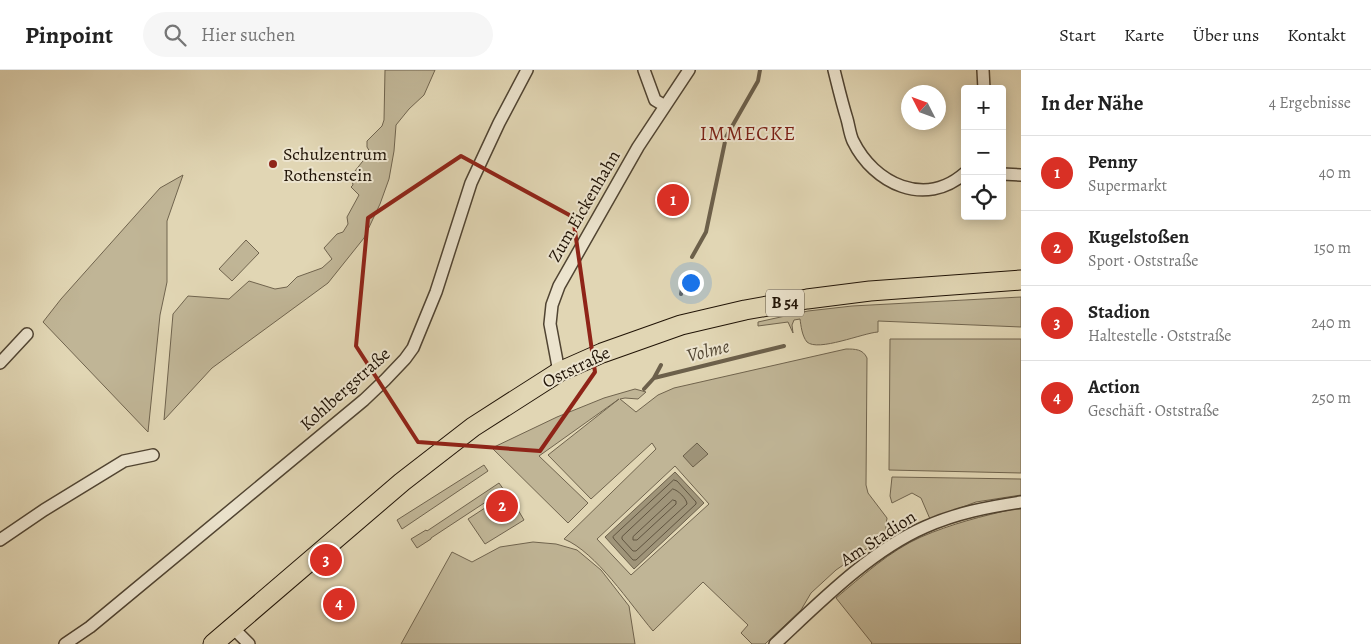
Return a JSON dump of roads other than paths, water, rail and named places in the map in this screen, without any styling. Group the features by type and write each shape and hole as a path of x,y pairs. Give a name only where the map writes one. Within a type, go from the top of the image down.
{"main road":[{"name":"Oststraße","path":"214,644 402,482 473,428 559,372 602,353 681,326 745,310 807,299 870,291 1021,280"}],"street":[{"name":"Kohlbergstraße","path":"65,644 90,627 316,440 385,380 405,359 413,348 432,300 471,182 499,122 527,70"},
{"path":"644,70 655,100 664,106"},
{"name":"Zum Eickenhahn","path":"559,372 550,324 552,305 556,292 638,147 689,70"},
{"path":"834,70 852,140 866,161 888,181 904,188 922,190 943,186 963,175"},
{"path":"983,70 984,85"},
{"path":"1006,174 1021,175"},
{"path":"0,363 27,334"},
{"path":"0,540 44,510 124,462 153,455"},
{"name":"Am Stadion","path":"775,644 832,590 908,536 925,527 958,515 994,506 1021,502"},
{"path":"233,628 248,644"}],"water":[{"path":"697,443 708,454 693,467 683,456"},
{"path":"675,472 704,503 634,569 605,537"}],"waterway":[{"name":"IMMECKE","path":"692,257 706,232 726,137 758,81 760,70"},
{"name":"IMMECKE","path":"681,294 684,279"},
{"name":"Volme","path":"644,389 654,378 784,346"},
{"name":"IMMECKE","path":"654,378 661,365"}],"place":[{"name":"Schulzentrum Rothenstein","path":"273,164"},
{"name":"Penny","path":"673,200"},
{"name":"Kugelstoßen","path":"502,506"},
{"name":"Stadion","path":"326,560"},
{"name":"Action","path":"339,604"}],"district":[{"name":"IMMECKE","path":"748,133"}]}
